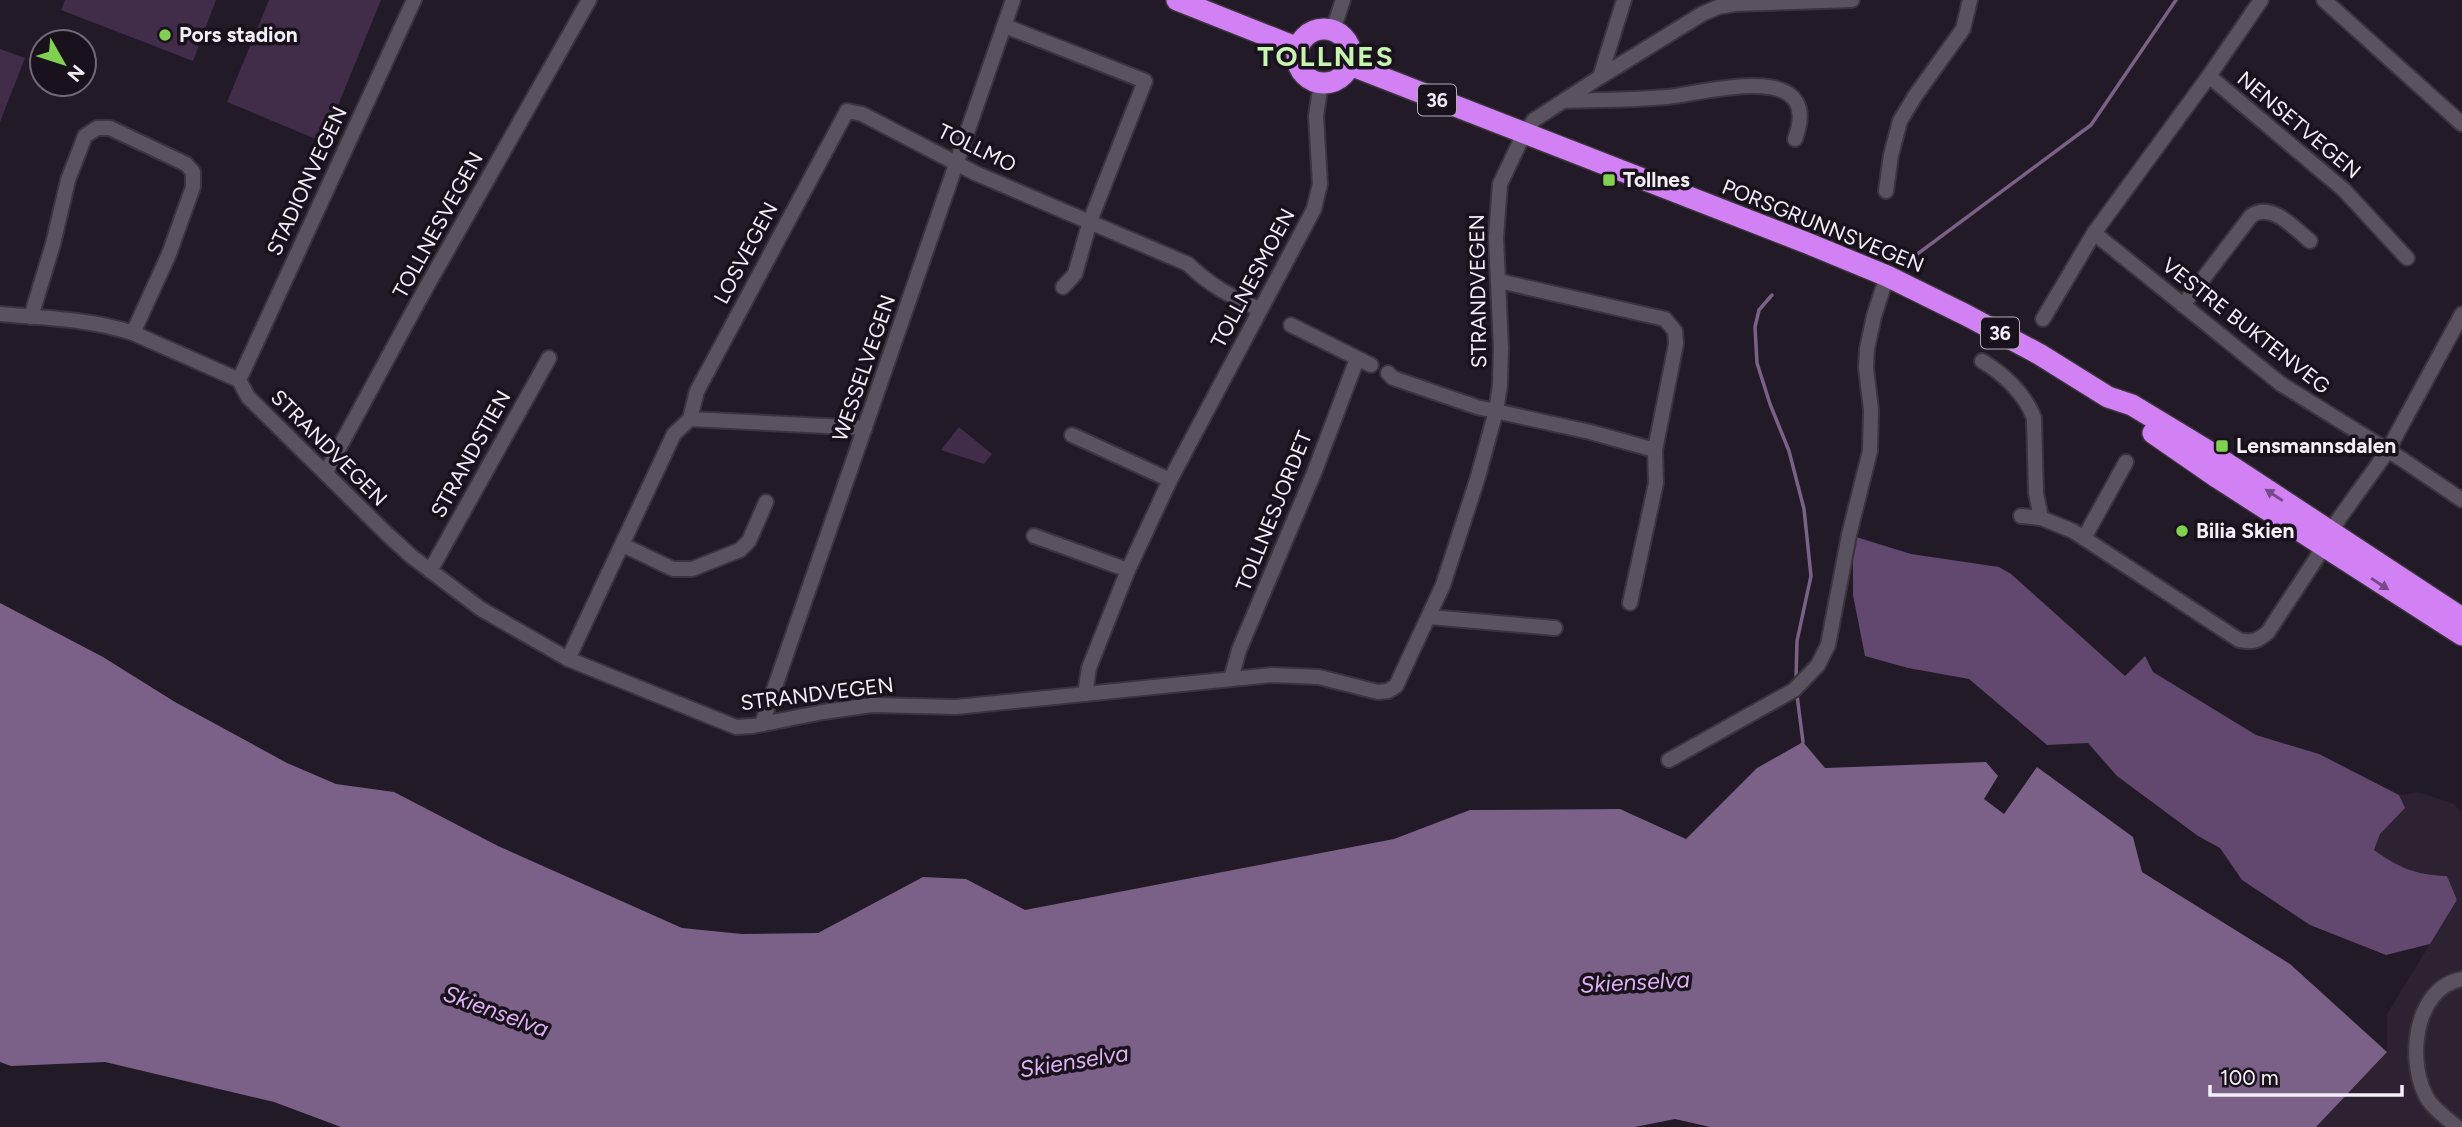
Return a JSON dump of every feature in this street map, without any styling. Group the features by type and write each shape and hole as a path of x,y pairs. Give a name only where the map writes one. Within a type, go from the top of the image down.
{"highway":[{"path":"1177,0 1298,48"},
{"path":"1315,30 1333,30 1349,44 1350,65 1335,81 1313,81 1301,71 1298,48 1302,40 1315,30"},
{"name":"PORSGRUNNSVEGEN","path":"1350,65 1887,276 2039,354 2108,397 2132,405 2208,451 2462,635"},
{"name":"PORSGRUNNSVEGEN","path":"2327,539 2462,618"}],"street":[{"name":"STADIONVEGEN","path":"239,380 414,0"},
{"name":"TOLLNESVEGEN","path":"326,472 418,302 589,0"},
{"name":"WESSELVEGEN","path":"762,724 1013,0"},
{"path":"1333,30 1342,0"},
{"path":"1600,77 1624,0"},
{"name":"STRANDVEGEN","path":"239,380 248,397 379,527 430,571 481,609 568,659 727,724 746,727 872,705 956,707 1295,674 1319,677 1378,692 1388,691 1396,686 1443,585 1496,411 1500,385 1496,237 1500,184 1534,120 1702,14 1718,7 1735,4 1852,0"},
{"path":"1886,191 1891,155 1900,121 1914,96 1963,29 1970,0"},
{"path":"2209,76 2261,0"},
{"path":"2324,0 2462,124"},
{"path":"1005,26 1145,81 1090,221 1075,274 1063,287"},
{"name":"NENSETVEGEN","path":"2094,233 2209,76 2344,190 2407,258"},
{"name":"TOLLNESMOEN","path":"1085,694 1089,668 1128,570 1170,480 1259,309 1308,222 1318,198 1320,170 1316,116 1321,83"},
{"path":"1564,101 1668,97 1738,86 1770,87 1781,90 1799,104 1801,114 1795,139"},
{"name":"TOLLMO","path":"847,111 862,114 957,164 1188,264 1204,280 1233,298 1259,309"},
{"name":"LOSVEGEN","path":"568,659 674,434 690,419 697,391 847,111"},
{"path":"31,317 53,244 68,180 85,136 97,128 110,128 186,164 194,178 169,254 133,332"},
{"path":"2183,305 2251,216 2258,211 2266,210 2275,214 2310,241"},
{"path":"2043,319 2094,233"},
{"name":"VESTRE BUKTENVEG","path":"2094,233 2281,384 2462,500"},
{"path":"1669,760 1794,690 1818,665 1828,645 1849,535 1870,451 1871,410 1866,368 1867,349 1887,276"},
{"path":"1499,281 1665,319 1675,331 1676,344 1655,450 1656,483 1630,603"},
{"path":"0,314 71,319 133,332 239,380"},
{"path":"2021,516 2056,522 2239,640 2250,642 2260,639 2268,632 2387,452 2462,314"},
{"name":"TOLLNESJORDET","path":"1231,679 1239,650 1364,362 1291,325"},
{"name":"STRANDSTIEN","path":"430,571 550,358"},
{"path":"1982,361 2001,372 2034,418 2036,493 2041,518"},
{"path":"1388,373 1393,379 1476,407 1590,432 1655,450"},
{"path":"690,419 865,428"},
{"path":"1072,435 1170,480"},
{"path":"2084,538 2126,462"},
{"path":"623,545 673,569 692,569 740,550 749,541 765,502"},
{"path":"1034,536 1128,570"},
{"path":"1430,617 1555,628"},
{"path":"2457,1127 2430,1103 2423,1089 2417,1041 2423,1012 2431,998 2439,988 2462,979"}],"shaded area":[{"name":"Pors stadion","path":"65,0 216,0 193,61 61,10"},
{"path":"269,0 381,0 323,142 227,102"},
{"path":"0,49 25,58 0,122"},
{"path":"959,427 992,454 984,464 941,450"},
{"path":"1853,536 1911,554 1999,567 2011,574 2125,676 2145,656 2153,672 2256,735 2319,754 2399,795 2405,808 2380,834 2374,850 2408,869 2447,876 2457,900 2430,944 2386,955 2310,925 2242,880 2220,848 2198,836 2117,776 2088,743 2047,745 1969,679 1908,668 1865,656 1853,595"},
{"path":"2418,792 2454,804 2462,813 2462,1127 2316,1127 2387,1052 2387,1014 2457,900 2447,876 2421,875 2391,862 2374,850 2380,834 2404,808 2399,795"}],"water":[{"name":"Skienselva","path":"0,603 103,657 175,702 287,763 336,784 394,792 498,846 682,928 742,934 818,933 923,877 966,879 1025,910 1394,839 1470,810 1620,809 1686,839 1757,768 1803,742 1825,768 1986,762 1998,776 1984,799 2004,814 2037,767 2133,837 2142,872 2290,964 2387,1052 2316,1127 1710,1127 1675,1119 1635,1127 341,1127 274,1102 105,1062 11,1066 0,1062"}],"waterway":[{"path":"1912,258 2091,125 2176,0"},
{"path":"1772,295 1759,310 1755,327 1757,363 1789,451 1804,509 1811,576 1797,641 1796,680"},
{"path":"1797,695 1803,742"}],"place":[{"name":"Pors stadion","path":"165,35"},
{"name":"Tollnes","path":"1609,180"},
{"name":"Lensmannsdalen","path":"2222,446"},
{"name":"Bilia Skien","path":"2182,531"}],"district":[{"name":"TOLLNES","path":"1326,56"}]}
